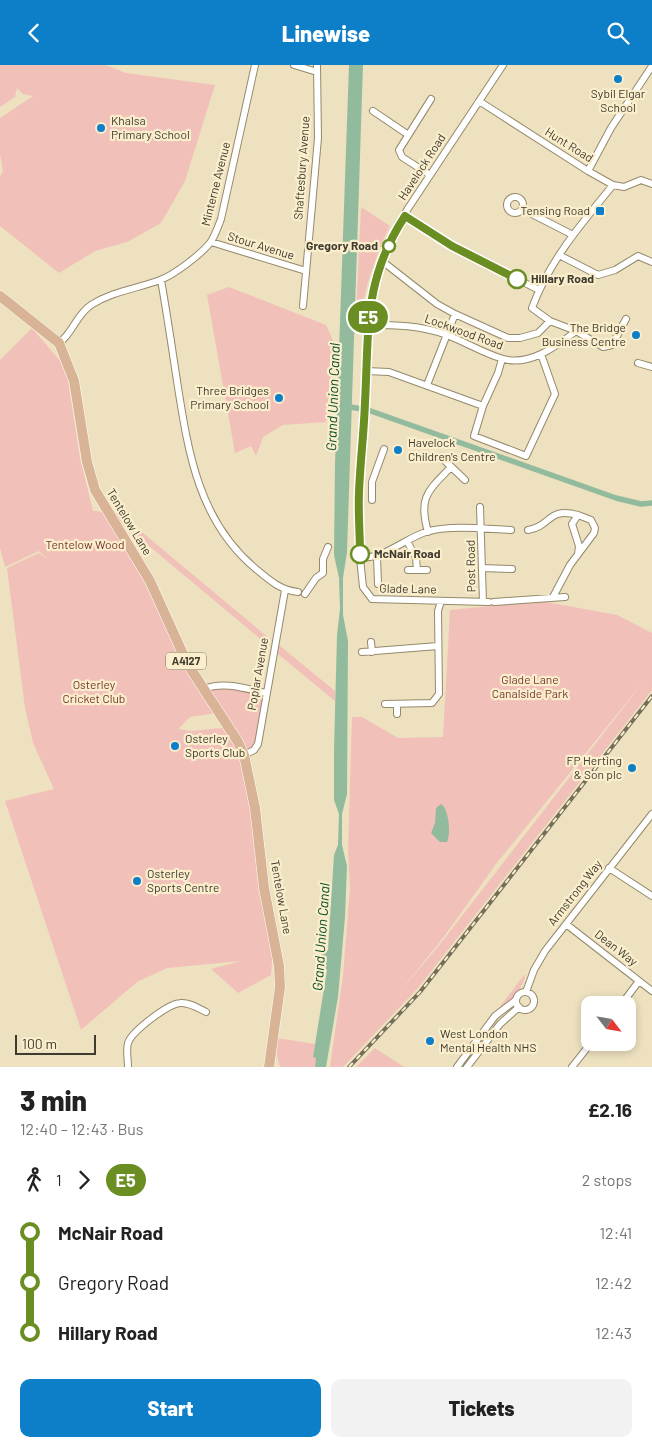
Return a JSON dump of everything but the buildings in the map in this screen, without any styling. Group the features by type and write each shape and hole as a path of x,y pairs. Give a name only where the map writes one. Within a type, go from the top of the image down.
{"main road":[{"path":"2,302 59,343"},
{"name":"Tentelow Lane","path":"59,343 74,381 87,462 95,490 150,581 187,663 238,741 244,755 255,808 264,888 279,966 280,987 271,1065"}],"street":[{"name":"Minterne Avenue","path":"59,343 68,337 80,315 93,304 109,295 161,280 201,252 210,242 221,219 255,65"},
{"path":"294,65 317,68"},
{"name":"Havelock Road","path":"360,558 359,494 366,400 367,325 374,286 382,261 405,216 503,65"},
{"path":"588,171 611,128 652,66"},
{"name":"Shaftesbury Avenue","path":"302,306 318,138 317,68"},
{"path":"427,100 399,150 402,157 430,175"},
{"name":"Hunt Road","path":"479,101 613,185"},
{"path":"373,111 407,134"},
{"path":"626,319 614,342 606,347 576,331 550,321 532,307 539,290 559,255 613,185 624,187 641,180 652,184"},
{"path":"522,209 573,235"},
{"path":"405,216 452,246 539,290"},
{"name":"Stour Avenue","path":"210,242 306,271"},
{"path":"559,255 598,275 615,270 638,256 652,262"},
{"path":"382,261 437,304 455,315 508,338 520,339 538,333 550,321"},
{"path":"161,280 189,455 212,519 225,538 252,566 285,590 298,593"},
{"path":"427,385 455,315"},
{"name":"Lockwood Road","path":"367,325 410,325 447,335 502,359 529,359 541,354 576,331"},
{"path":"502,359 498,373 483,405 474,436 527,454 555,394 541,354"},
{"path":"638,363 652,367"},
{"path":"366,371 389,372 483,405"},
{"path":"359,494 372,497 372,482 384,449"},
{"path":"441,457 465,480"},
{"path":"428,531 424,516 424,499 428,491 451,467"},
{"name":"Post Road","path":"480,507 482,568 489,602"},
{"path":"565,512 572,524 579,546 578,554"},
{"path":"528,530 538,528 553,515 565,512 591,520 595,528 553,597"},
{"path":"572,524 578,515"},
{"path":"360,558 377,556 428,531 482,528 511,530"},
{"path":"407,541 416,558 417,570"},
{"path":"305,594 316,578 324,573 323,559 328,547"},
{"path":"377,556 378,584"},
{"name":"Glade Lane","path":"360,558 363,587 372,599 489,602 565,597"},
{"path":"482,568 512,569"},
{"path":"408,571 427,570"},
{"name":"Poplar Avenue","path":"244,755 254,750 258,744 285,590"},
{"path":"386,704 432,703 437,699 439,694 438,611 441,601"},
{"path":"371,642 372,652"},
{"path":"362,653 438,646"},
{"path":"203,689 216,684 223,684 266,693"},
{"path":"397,714 398,704"},
{"name":"Armstrong Way","path":"467,1067 500,1024 519,1007 526,1009 532,1005 532,997 526,992 534,970 566,924 652,814"},
{"path":"609,868 652,896"},
{"name":"Dean Way","path":"566,924 652,991"},
{"path":"628,996 639,981"},
{"path":"457,1067 495,1016 516,1000 518,995 526,992"},
{"path":"516,1000 519,1007"},
{"path":"128,1067 128,1044 131,1038 157,1014 170,1006 181,1003 191,1005 206,1012"},
{"path":"572,1067 585,1051"}],"green space":[{"name":"Khalsa Primary School","path":"0,65 105,65 126,73 215,85 185,181 161,223 127,242 95,251 59,273 0,226 0,176 3,172 0,154 0,118 33,96 23,94 17,88 15,97 0,107"},
{"path":"361,207 390,226 372,271 360,317 356,316"},
{"name":"Three Bridges Primary School","path":"229,287 326,325 334,343 326,422 283,425 263,437 256,456 251,446 235,453 207,295"},
{"path":"32,328 66,368 80,458 93,511 106,512 128,546 169,635 216,713 190,717 178,729 190,731 228,729 238,743 251,805 273,948 271,975 238,993 211,969 241,961 167,968 137,982 81,1030 5,801 54,789 33,743 25,708 7,568 39,553 48,559 39,551 5,567 0,548 0,360"},
{"path":"119,513 270,639 269,646 118,520 116,514"},
{"name":"Glade Lane Canalside Park","path":"541,601 617,615 652,633 652,690 418,988 343,1067 330,1067 343,976 350,888 348,851 352,717 362,717 398,738 443,737 450,610","holes":["648,676 441,943 397,995 443,938 496,864"]},
{"path":"279,645 335,691 335,701 278,654"},
{"path":"216,684 266,693 258,744 244,755 203,689"},
{"path":"524,975 525,978 516,997 498,1009"},
{"path":"277,1038 315,1044 313,1056 317,1057 315,1067 280,1067 276,1052"},
{"path":"375,1048 404,1067 356,1067"}],"shaded area":[{"path":"349,65 363,65 347,552 343,578 343,615 348,641 347,794 342,814 342,845 347,866 345,917 338,997 326,1067 315,1067 316,1058 313,1057 327,970 320,964 320,956 328,950 334,855 338,845 339,814 334,800 334,750 337,635 340,609 339,578 334,555 335,464"},
{"path":"441,804 446,811 448,822 449,834 447,842 440,842 431,833 435,823 436,808"}],"waterway":[{"name":"Grand Union Canal","path":"344,406 368,410 616,498 641,504 652,503"}],"railway":[{"path":"349,1067 420,992 652,696"}],"bus line":[{"name":"E5","path":"360,554 359,494 366,400 366,339 369,310 382,261 399,225 405,216 452,246 517,279"}],"place":[{"name":"Sybil Elgar School","path":"618,79"},
{"name":"Khalsa Primary School","path":"101,128"},
{"name":"Tensing Road","path":"600,211"},
{"name":"Gregory Road","path":"389,246"},
{"name":"Hillary Road","path":"517,279"},
{"name":"The Bridge Business Centre","path":"636,335"},
{"name":"Three Bridges Primary School","path":"279,398"},
{"name":"Havelock Children's Centre","path":"398,450"},
{"name":"McNair Road","path":"360,554"},
{"name":"Osterley Sports Club","path":"175,746"},
{"name":"FP Herting & Son plc","path":"632,768"},
{"name":"Osterley Sports Centre","path":"137,881"},
{"name":"West London Mental Health NHS","path":"430,1041"}],"park label":[{"name":"Tentelow Wood","path":"85,545"},
{"name":"Osterley Cricket Club","path":"94,692"}]}
